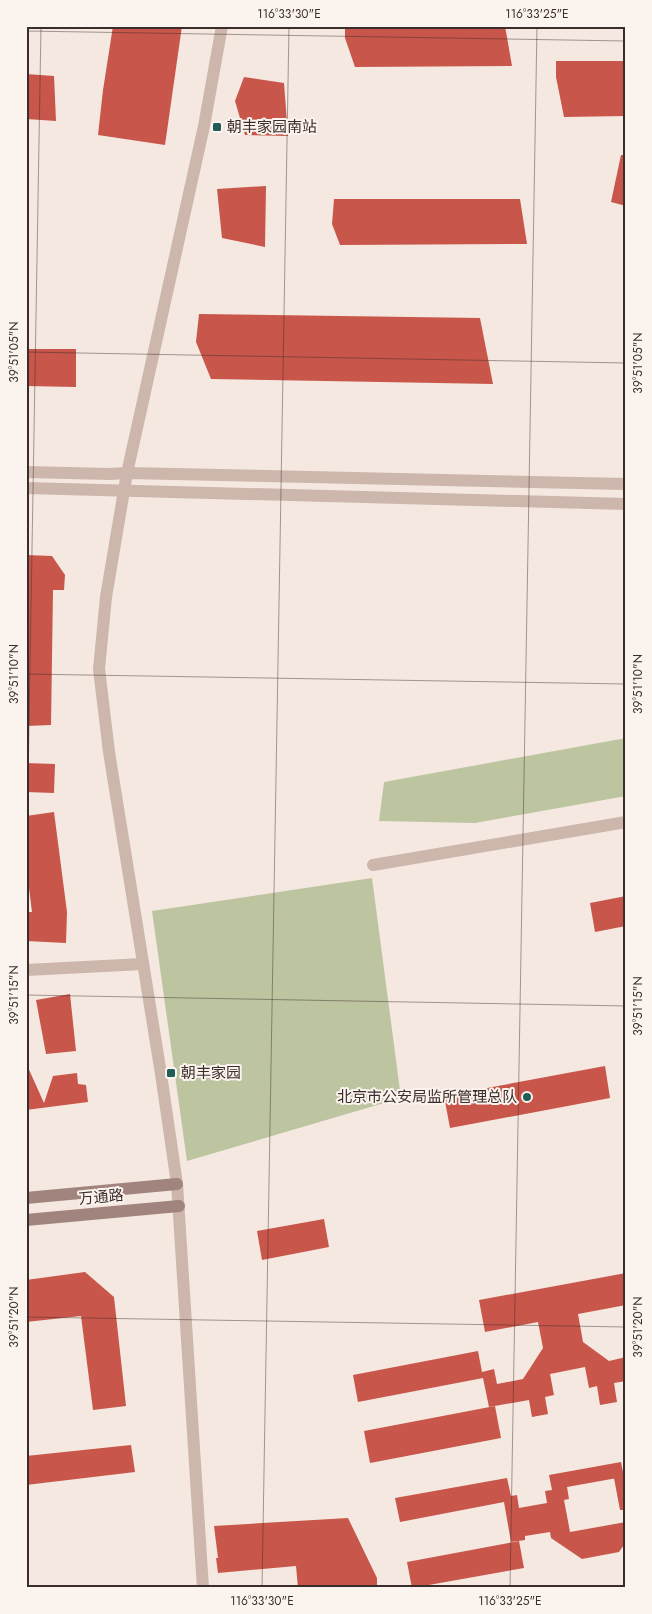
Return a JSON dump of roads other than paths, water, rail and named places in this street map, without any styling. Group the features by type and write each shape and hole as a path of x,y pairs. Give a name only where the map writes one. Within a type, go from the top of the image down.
{"main road":[{"name":"万通路","path":"26,1198 176,1184"},
{"name":"万通路","path":"26,1220 179,1206"}],"street":[{"path":"203,1588 179,1206 161,1074 109,752 99,669 106,597 127,473 204,126 222,26"},
{"path":"26,472 626,484"},
{"path":"26,488 626,504"},
{"path":"373,864 626,822"},
{"path":"26,970 143,964"}],"place":[{"name":"朝丰家园南站","path":"217,127"},
{"name":"朝丰家园","path":"171,1073"},
{"name":"北京市公安局监所管理总队","path":"527,1097"}]}
